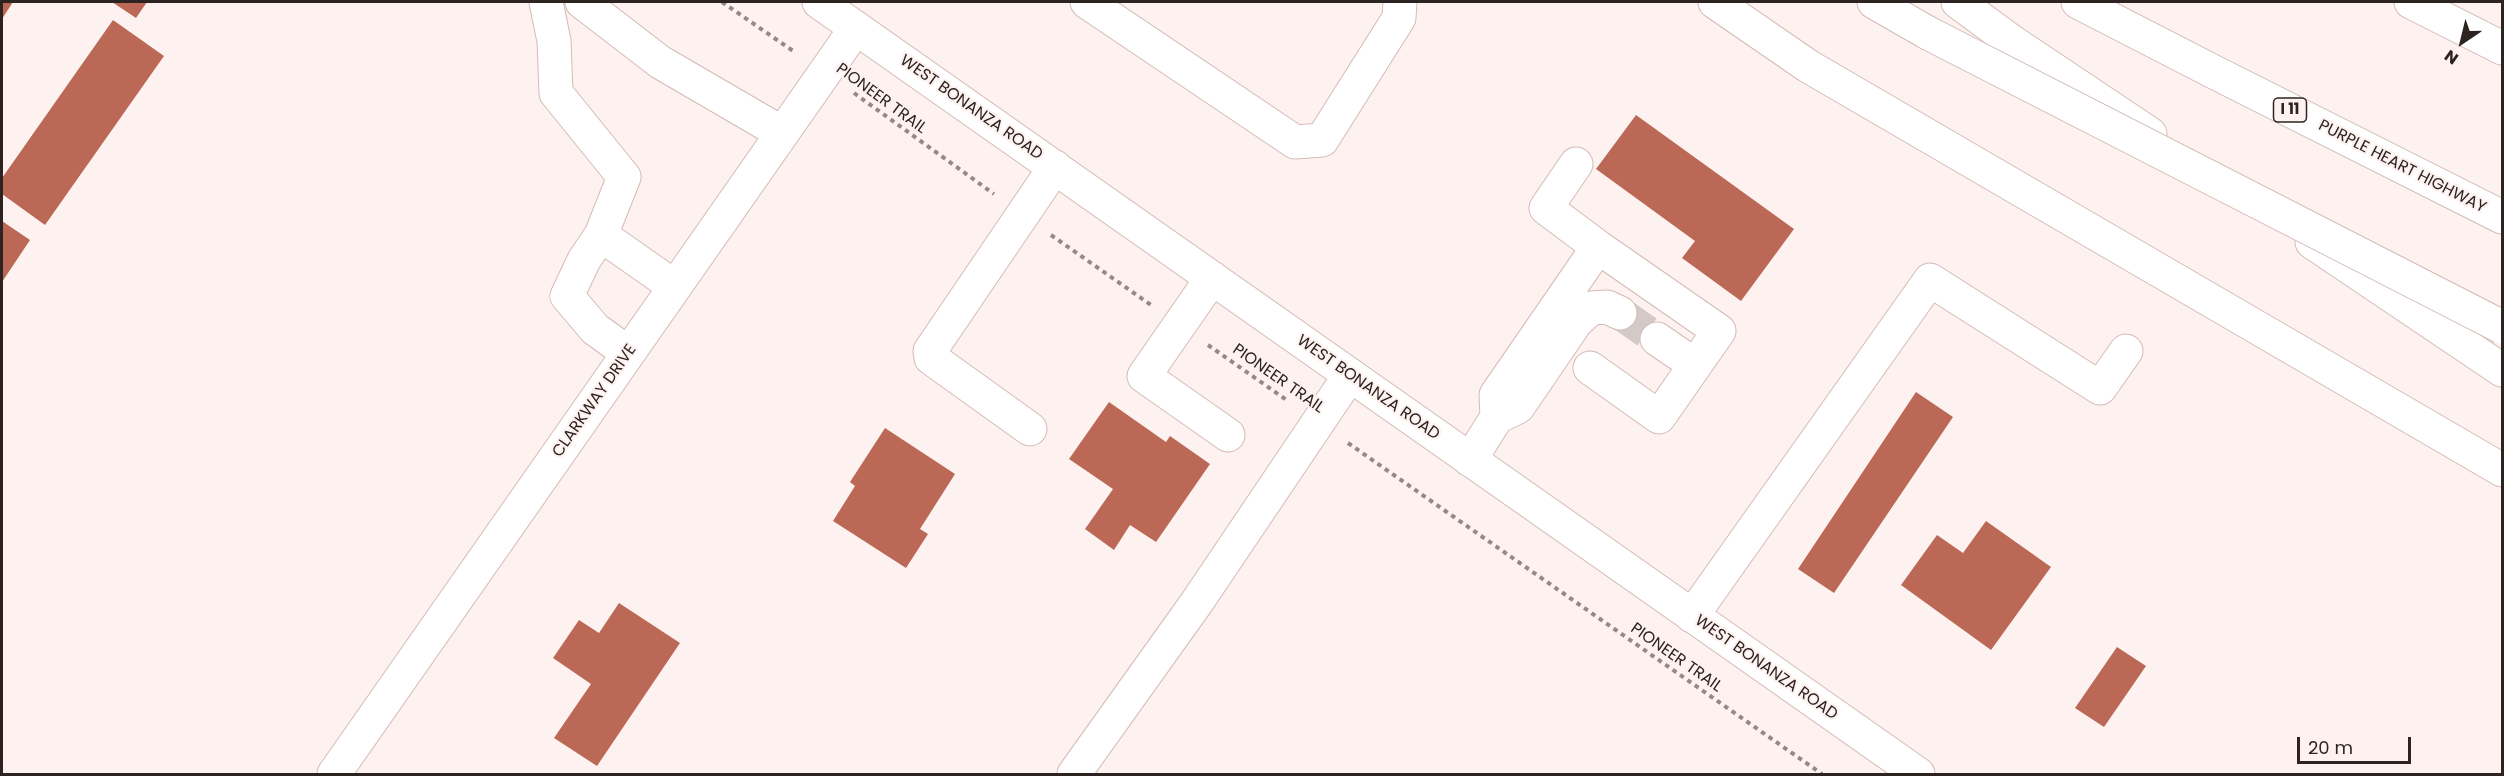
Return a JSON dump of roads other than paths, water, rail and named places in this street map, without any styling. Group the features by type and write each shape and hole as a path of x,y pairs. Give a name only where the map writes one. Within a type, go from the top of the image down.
{"main road":[{"path":"546,2 554,41 556,93 624,177 601,235 584,260 567,296 594,329 628,353"},
{"path":"582,2 660,62 782,133"},
{"name":"WEST BONANZA ROAD","path":"819,2 1918,774"},
{"path":"1087,2 1295,142 1322,140 1400,18 1400,2"},
{"path":"1715,2 1808,66 2502,470"},
{"path":"1874,2 1928,33 2502,327"},
{"path":"1958,2 2011,41 2502,370"},
{"name":"PURPLE HEART HIGHWAY","path":"2078,2 2502,217"},
{"path":"2411,2 2502,48"},
{"name":"CLARKWAY DRIVE","path":"334,774 856,28"},
{"path":"1576,164 1546,208 1719,331 1659,417 1590,368"},
{"path":"1030,429 931,358 930,351 1055,167"},
{"path":"601,235 675,287"},
{"path":"1497,417 1496,395 1598,247"},
{"path":"1212,278 1144,376 1228,435"},
{"path":"1692,616 1930,280 2100,387 2126,351"},
{"path":"1470,460 1497,417 1518,407 1571,329 1591,308 1607,307 1620,313"},
{"path":"1657,339 1695,366"},
{"path":"1074,774 1197,602 1350,375"}],"tunnel":[{"path":"1620,313 1657,339"}]}
